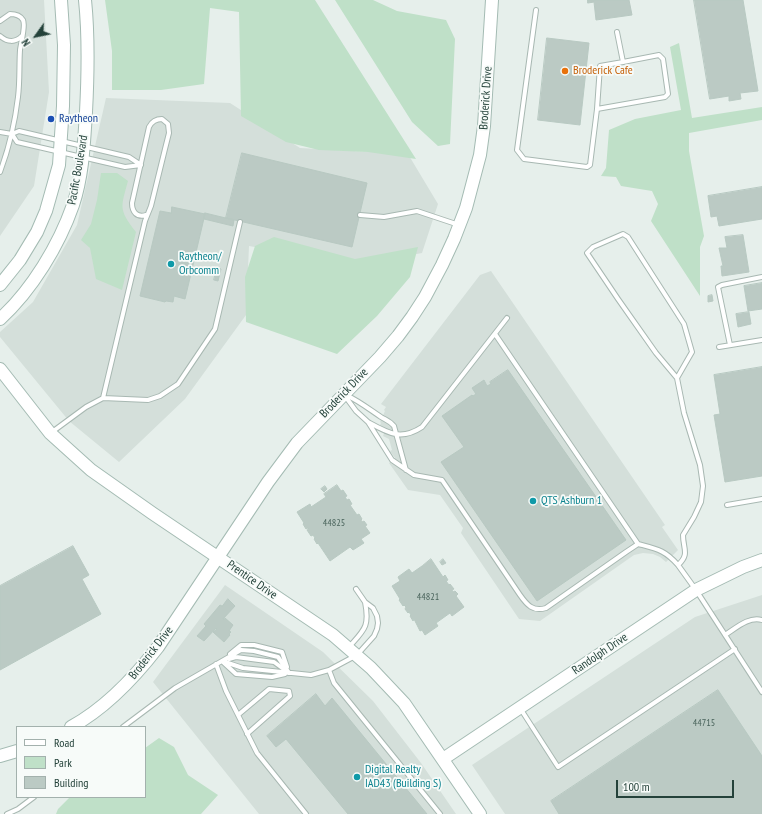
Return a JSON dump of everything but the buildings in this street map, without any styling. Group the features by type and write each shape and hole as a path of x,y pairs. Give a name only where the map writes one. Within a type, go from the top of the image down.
{"street":[{"name":"Pacific Boulevard","path":"0,285 20,260 40,225 54,185 59,165 64,45 61,0"},
{"name":"Pacific Boulevard","path":"0,319 19,300 45,263 54,247 73,204 83,152 88,69 88,31 84,0"},
{"name":"Broderick Drive","path":"73,726 98,710 117,694 143,667 158,647 268,482 297,443 380,357 412,317 425,297 442,265 459,226 473,185 480,155 484,119 492,0"},
{"name":"Prentice Drive","path":"0,369 50,433 70,452 113,486 333,635 353,651 404,703 480,814"},
{"name":"Randolph Drive","path":"443,759 696,590 743,567 762,560"},
{"path":"0,756 16,752"}],"lane":[{"path":"536,10 517,150 519,155 524,159 587,167 590,165 597,109 600,66 659,55 663,59 668,94 665,98 597,109"},
{"path":"0,21 10,14 20,17 24,24 19,64 18,96 12,134 0,172"},
{"path":"617,32 623,62"},
{"path":"0,36 6,40 13,41 22,36"},
{"path":"103,398 146,215 149,213 151,206 169,133 168,124 162,119 158,119 151,123 132,203 132,209 135,214 139,216 146,215"},
{"path":"0,132 12,134 19,131 125,167 141,165"},
{"path":"12,134 17,142 60,146 83,152 129,157 141,165"},
{"path":"360,215 384,216 418,211 459,226"},
{"path":"50,433 86,407 103,398 148,400 160,396 178,384 215,329 240,222"},
{"path":"677,378 692,352 684,324 628,237 622,234 593,247 587,253 656,353 677,378 684,413 700,465 703,486 700,502 694,517 682,535 686,551 685,559 678,564"},
{"path":"730,345 718,287 762,277"},
{"path":"344,394 356,411 368,422 390,434 410,434 422,427 507,318"},
{"path":"495,334 638,544 664,551 678,564 762,692"},
{"path":"719,347 762,340"},
{"path":"344,394 361,402 394,426 407,471"},
{"path":"368,422 392,460 414,475 442,480 524,599 532,608 540,610 546,608 638,544"},
{"path":"727,505 762,499"},
{"path":"222,661 243,668 311,675 329,670 374,636 378,623 377,616 373,608 365,602 356,590"},
{"path":"353,651 366,625 368,614 365,602"},
{"path":"725,635 748,621 762,620"},
{"path":"520,708 558,767 734,649"},
{"path":"124,726 175,688 241,650 278,657 289,673"},
{"path":"222,661 236,657 274,662 289,673"},
{"path":"222,661 236,674 272,677 289,673"},
{"path":"216,664 226,691 257,753 306,814"},
{"path":"329,670 334,683 440,814"},
{"path":"238,715 269,689 289,691 290,696 247,734"},
{"path":"7,814 18,809 33,798"}],"shaded area":[{"path":"0,0 44,0 49,92 34,186 0,236"},
{"path":"106,98 230,103 300,148 408,154 438,204 422,253 358,265 249,246 246,315 185,399 119,462 69,421 0,337 0,332 33,302 77,225"},
{"path":"491,271 665,525 662,527 678,550 666,562 653,554 643,553 634,555 540,621 519,619 461,533 463,528 440,495 408,490 389,463 395,458 390,451 392,450 389,439 383,436 386,429 380,425 386,407 381,404 480,275"},
{"path":"225,585 323,652 373,701 421,763 456,814 259,814 153,682"},
{"path":"762,595 762,814 505,814 472,765 695,617"}],"green space":[{"path":"105,0 315,0 416,159 368,152 319,150 286,142 241,116 239,12 210,8 204,84 161,90 112,90 112,51"},
{"path":"335,0 373,0 397,11 446,20 455,39 450,144 438,146 412,122"},
{"path":"679,43 692,118 762,107 762,120 689,133 689,151 704,236 700,247 700,296 651,221 658,204 652,191 621,186 616,177 601,176 606,168 609,130 635,119 681,110 670,47"},
{"path":"101,173 117,173 128,181 123,208 126,218 136,232 122,290 96,279 90,248 81,240 91,224 97,200"},
{"path":"274,237 355,259 418,247 410,277 377,316 337,354 246,322 245,277 255,246"},
{"path":"159,738 174,747 188,775 218,795 201,814 56,814 58,809 69,798 146,798 146,747"}],"place":[{"name":"Broderick Cafe","path":"565,71"},
{"name":"Raytheon","path":"51,119"},
{"name":"Raytheon/ Orbcomm","path":"171,264"},
{"name":"QTS Ashburn 1","path":"533,501"},
{"name":"Digital Realty IAD43 (Building S)","path":"357,777"}]}
